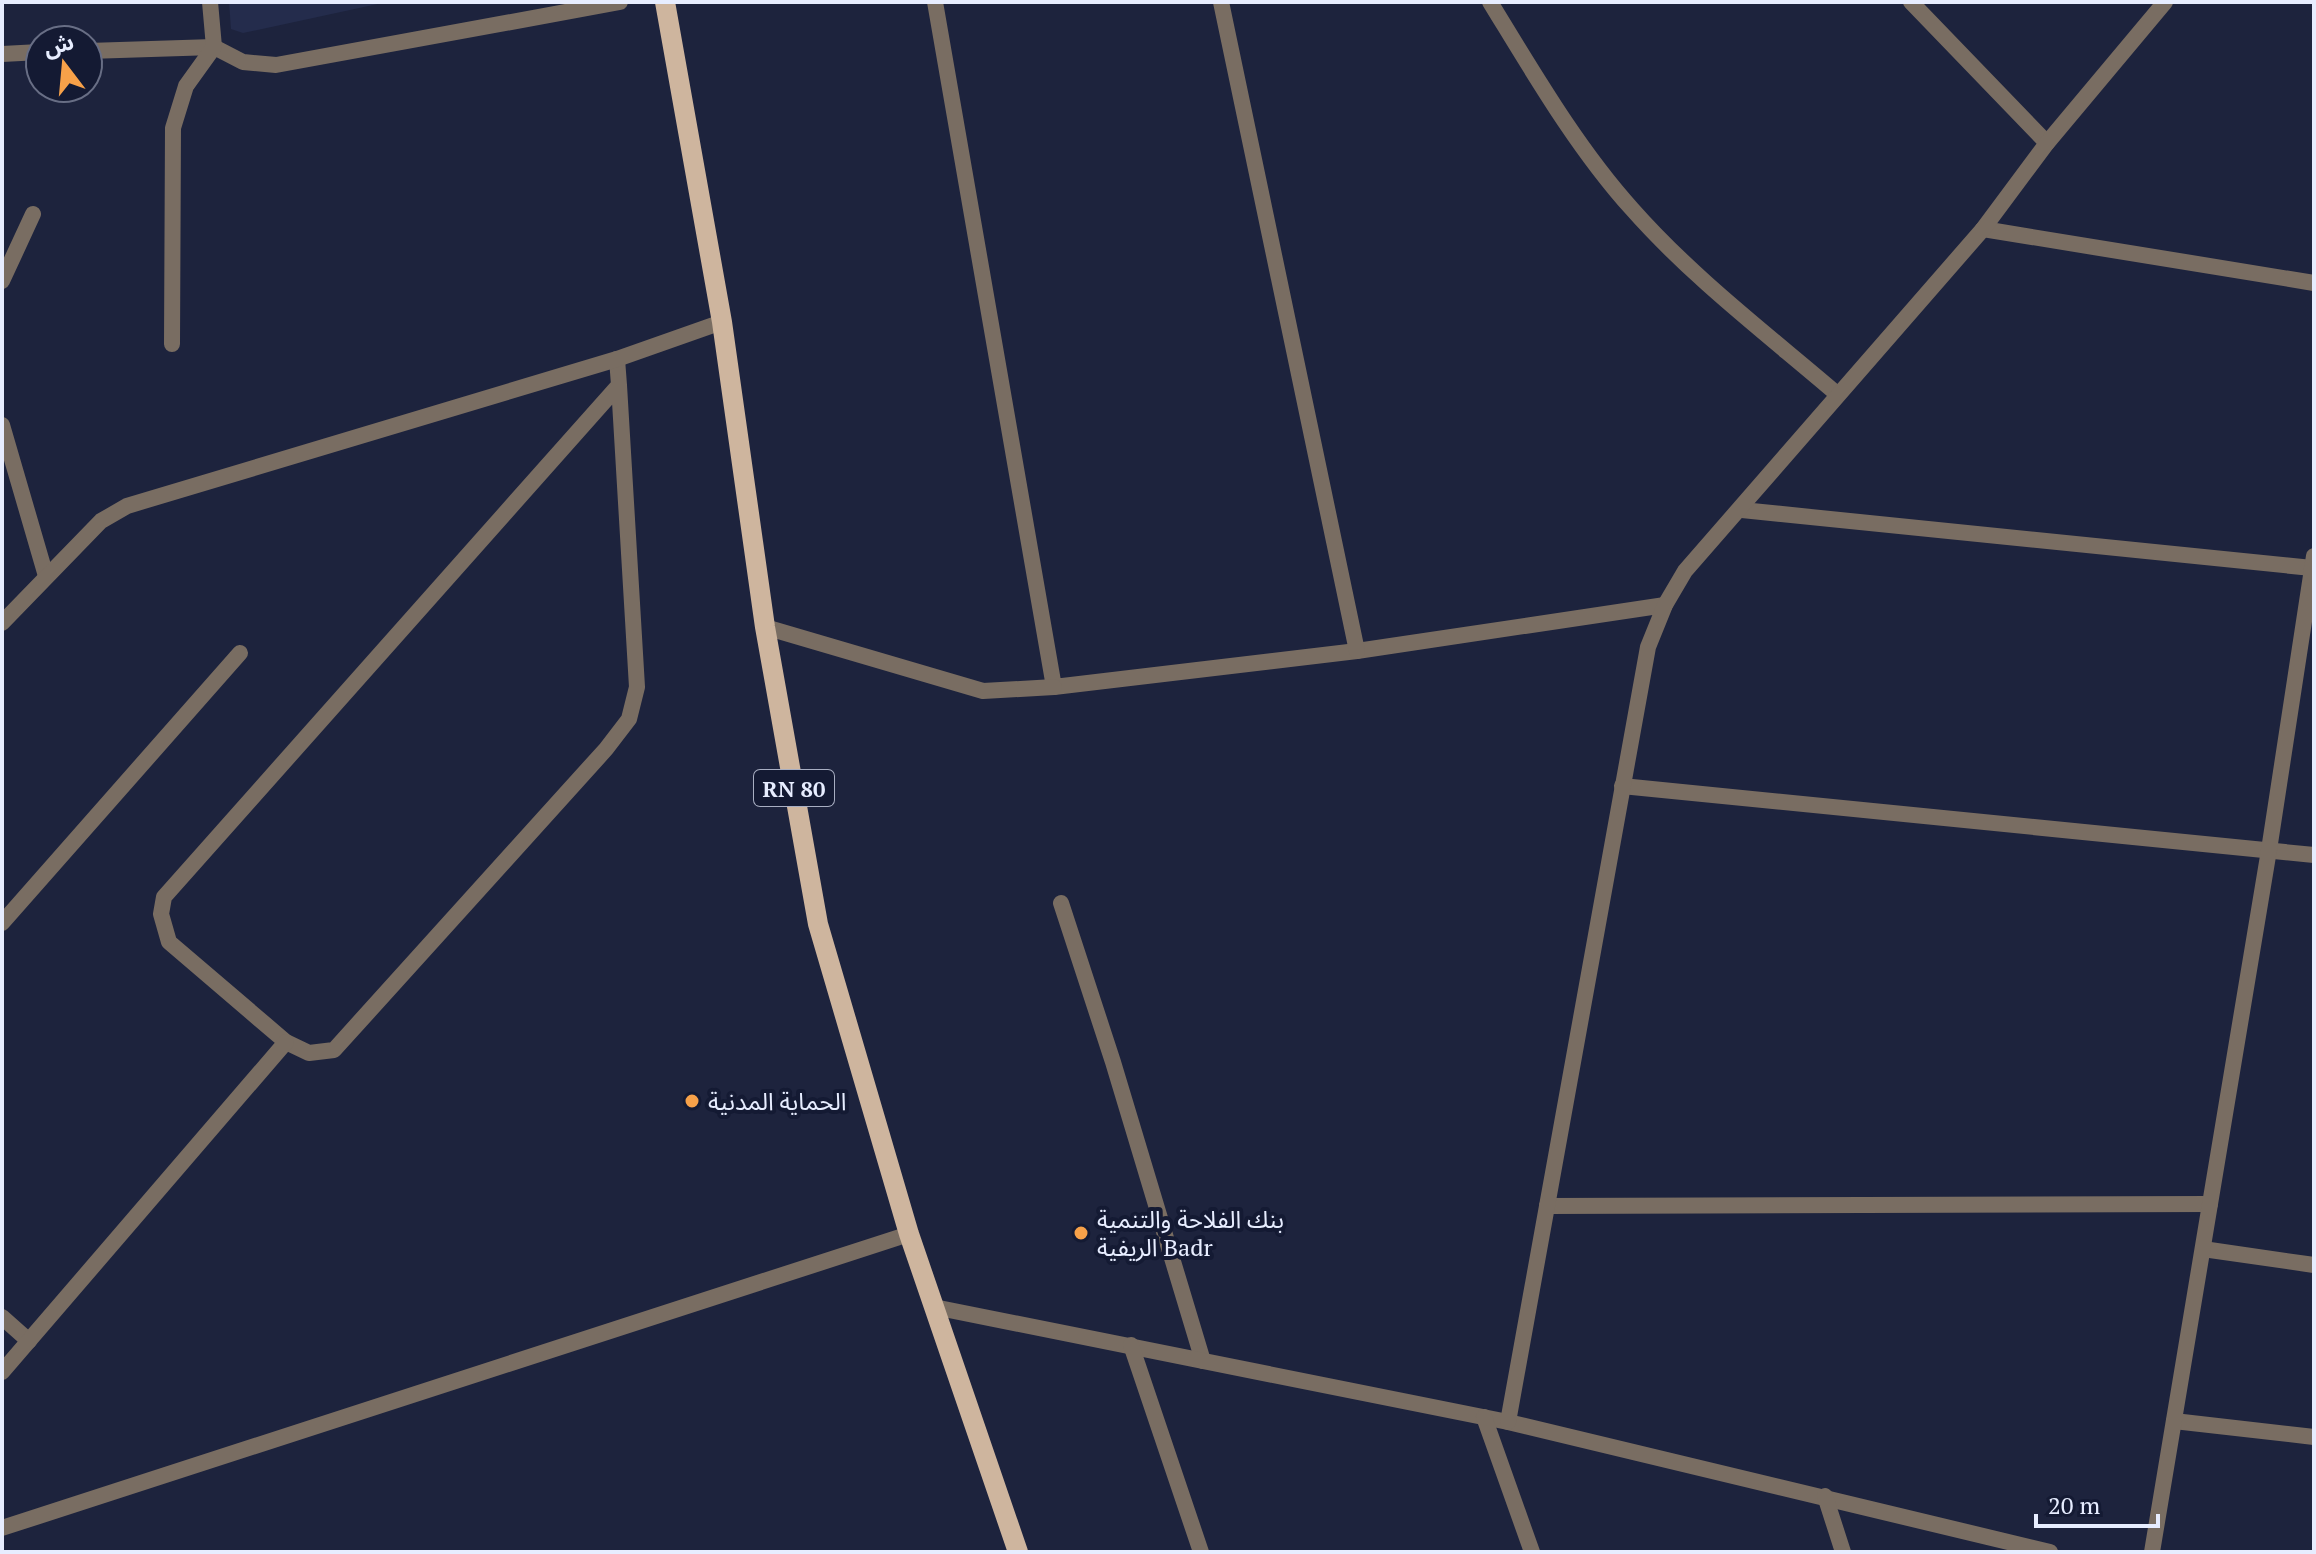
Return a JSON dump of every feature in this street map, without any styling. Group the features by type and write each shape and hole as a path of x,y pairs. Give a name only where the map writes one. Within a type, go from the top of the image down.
{"main road":[{"name":"RN 80","path":"665,2 722,322 765,627 818,924 909,1234 1018,1552"}],"street":[{"path":"172,344 173,128 186,86 214,47 210,2"},
{"path":"104,50 214,47 243,62 276,65 620,2"},
{"path":"935,2 1054,687"},
{"path":"1221,2 1357,651"},
{"path":"1490,2 1560,111 1630,207 1677,257 1837,394"},
{"path":"1911,2 2047,143"},
{"path":"1508,1422 1648,647 1665,605 1685,571 1742,510 1837,394 1983,229 2047,143 2165,2"},
{"path":"2,54 24,53"},
{"path":"2,281 33,214"},
{"path":"1983,229 2314,283"},
{"path":"2,623 101,521 127,506 617,359 722,322"},
{"path":"617,359 619,385 637,687 629,719 606,749 334,1050 309,1053 286,1042 169,942 161,914 164,897 619,385"},
{"path":"2,425 46,576"},
{"path":"1742,510 2313,562 2269,850 2152,1552"},
{"path":"765,627 983,691 1054,687 1357,651 1665,605"},
{"path":"2,923 240,653"},
{"path":"1622,786 2314,855"},
{"path":"1061,903 1113,1062 1203,1361"},
{"path":"2,1372 286,1042"},
{"path":"1547,1206 2210,1204"},
{"path":"2,1528 909,1234"},
{"path":"2203,1249 2314,1265"},
{"path":"934,1307 1508,1422 2050,1552"},
{"path":"2,1317 29,1341"},
{"path":"1131,1345 1201,1552"},
{"path":"1484,1417 1532,1552"},
{"path":"2174,1421 2314,1437"},
{"path":"1825,1496 1843,1552"}],"shaded area":[{"path":"229,2 387,2 243,33 231,29"}],"place":[{"name":"الحماية المدنية","path":"692,1101"},
{"name":"بنك الفلاحة والتنمية الريفية Badr","path":"1081,1233"}]}
